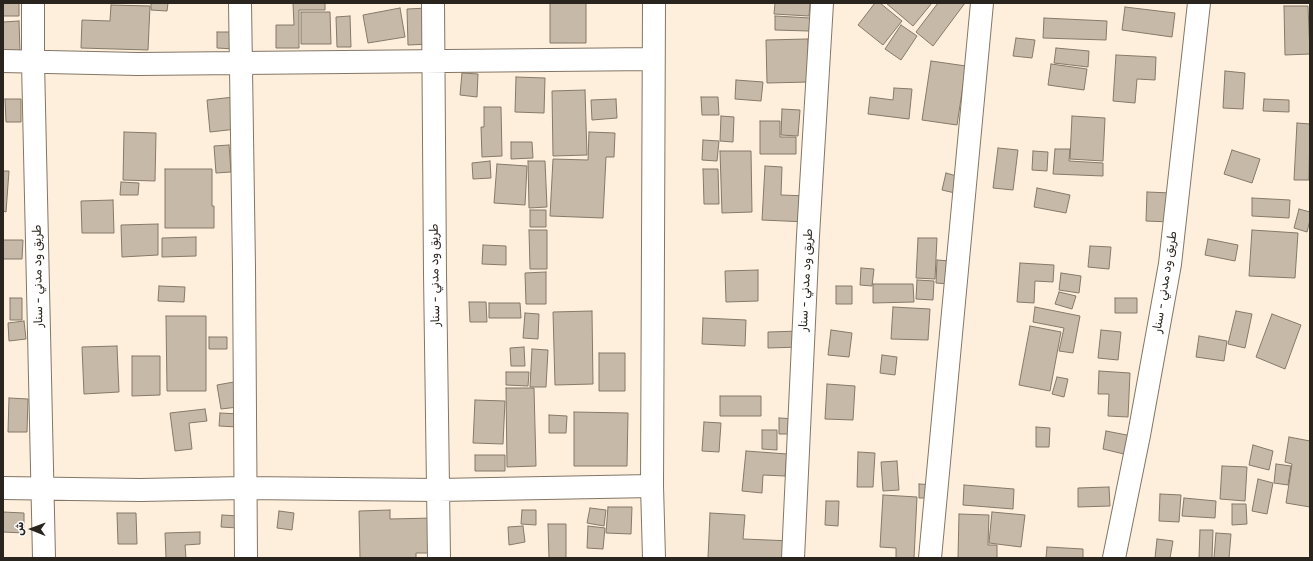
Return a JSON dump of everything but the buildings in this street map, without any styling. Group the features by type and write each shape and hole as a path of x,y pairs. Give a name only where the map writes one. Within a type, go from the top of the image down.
{"street":[{"name":"طريق ود مدني - سنار","path":"33,3 44,558"},
{"path":"240,3 246,558"},
{"name":"طريق ود مدني - سنار","path":"433,3 439,558"},
{"path":"654,3 652,486 654,558"},
{"name":"طريق ود مدني - سنار","path":"793,558 808,243 822,3"},
{"path":"930,558 982,3"},
{"name":"طريق ود مدني - سنار","path":"1114,558 1140,435 1170,264 1199,3"},
{"path":"3,61 138,64 241,64 653,58"},
{"path":"3,488 43,490 246,488 438,490 652,486"}]}
